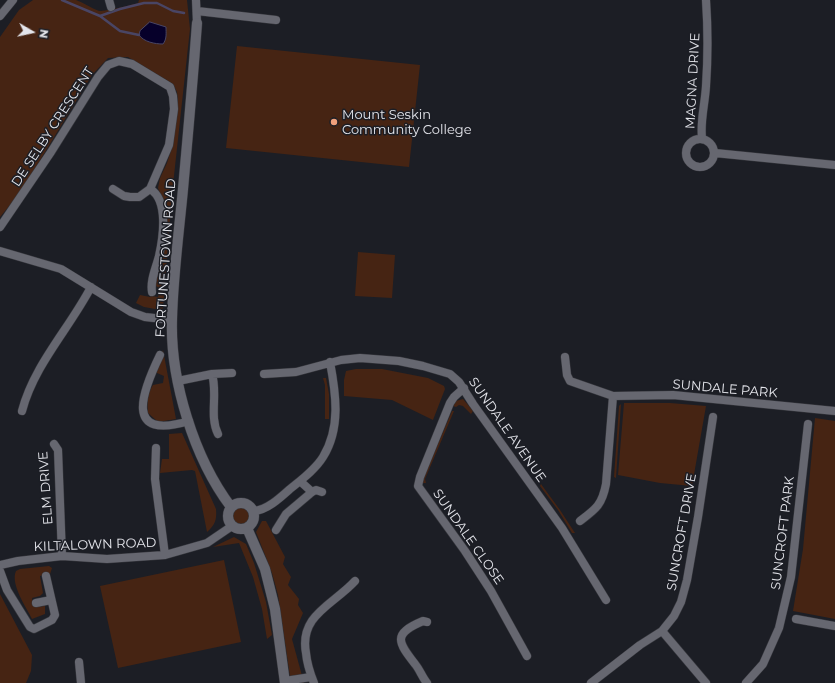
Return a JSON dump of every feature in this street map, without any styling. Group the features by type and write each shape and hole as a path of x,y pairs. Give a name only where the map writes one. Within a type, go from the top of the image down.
{"street":[{"path":"0,16 14,0"},
{"path":"196,0 197,23"},
{"name":"MAGNA DRIVE","path":"702,138 700,127 706,87 708,35 706,0"},
{"path":"197,11 276,20"},
{"name":"FORTUNESTOWN ROAD","path":"197,23 172,320 172,345 178,381 189,421 210,474 231,507"},
{"name":"DE SELBY CRESCENT","path":"0,227 51,152 98,77 108,66 119,61 132,64 170,86 173,96 174,109 169,145 150,189"},
{"name":"MAGNA DRIVE","path":"702,138 710,142 715,153 711,162 703,167 698,167 689,163 686,154 689,144 692,141 702,138"},
{"path":"715,153 835,165"},
{"path":"113,188 124,196 130,197 139,197 150,189 155,192 160,200 164,224 159,254 150,285 152,292"},
{"path":"0,251 61,269 131,312 145,317 172,320"},
{"path":"22,411 27,393 36,373 91,287"},
{"path":"160,355 146,386 142,400 144,414 150,423 161,426 189,421"},
{"name":"SUNDALE PARK","path":"565,357 566,376 570,381 613,396 673,395 835,411"},
{"name":"SUNDALE AVENUE","path":"264,374 296,372 341,360 369,359 399,361 447,372 464,388 473,404 562,528 606,600"},
{"path":"254,511 259,511 276,501 300,481 320,461 330,440 336,416 335,387 330,362"},
{"path":"178,381 212,374 232,373"},
{"path":"212,374 214,383 214,426 218,434"},
{"name":"SUNDALE CLOSE","path":"464,388 450,403 420,477 418,486 488,585 527,656"},
{"path":"580,521 596,508 602,500 605,492 613,396"},
{"name":"SUNCROFT DRIVE","path":"591,683 640,645 662,631 674,616 681,602 688,580 706,472 713,416"},
{"name":"SUNCROFT PARK","path":"746,683 763,664 779,628 791,577 808,424"},
{"name":"ELM DRIVE","path":"54,444 58,450 62,556"},
{"path":"156,448 155,479 165,555"},
{"path":"300,481 312,492"},
{"path":"276,530 286,514 312,492 316,490 322,492"},
{"path":"237,503 245,503 249,505 254,511 253,522 247,528 239,529 232,526 228,519 231,507 237,503"},
{"name":"KILTALOWN ROAD","path":"0,565 18,561 62,556 107,560 165,555 207,543 232,526"},
{"path":"247,528 265,569 276,609 285,682 313,680 305,648 305,635 309,624 317,614 355,581"},
{"path":"0,571 7,590 30,627 34,629 52,620 55,615 46,576"},
{"path":"36,603 51,600"},
{"path":"796,619 835,626"},
{"path":"424,682 420,670 402,648 400,639 403,633 415,625 423,621 427,622"},
{"path":"662,631 706,683"},
{"path":"78,662 81,683"}],"shaded area":[{"path":"33,0 76,0 101,11 135,4 138,3 139,0 187,0 190,29 172,194 163,308 161,310 144,307 136,303 140,295 158,297 160,289 155,285 165,248 167,210 158,188 160,178 173,144 178,101 177,92 173,84 128,57 108,58 92,75 20,193 0,217 0,37 19,10"},
{"path":"150,22 166,27 166,38 163,44 150,42 139,35 140,31"},
{"path":"237,46 420,65 409,167 226,148"},
{"path":"358,252 395,255 392,298 355,296"},
{"path":"163,350 176,419 158,422 148,413 148,403 153,385 163,383 164,376 157,373 156,368"},
{"path":"356,369 382,369 428,378 444,386 445,389 433,420 392,400 344,396 344,380 346,371"},
{"path":"323,378 326,378 329,394 329,419 325,419 325,385"},
{"path":"463,399 473,411 471,414 463,406 453,406 456,401"},
{"path":"624,403 670,403 706,406 692,486 660,483 618,475"},
{"path":"621,404 616,478 614,477 619,406"},
{"path":"452,411 454,411 425,479 426,483 423,483 423,479"},
{"path":"815,418 835,421 835,619 793,611 803,549"},
{"path":"182,433 216,509 215,522 207,532 195,471 160,473 162,459 169,459 169,434"},
{"path":"541,484 575,533 572,533 558,510 540,486"},
{"path":"241,506 247,509 250,515 247,521 241,524 235,521 232,515 235,509"},
{"path":"262,521 266,521 285,557 283,564 291,577 288,585 299,599 298,605 303,613 292,639 304,683 291,683 278,595 272,573 256,532"},
{"path":"234,537 246,544 254,563 266,602 272,635 267,639 262,609 253,577 239,543 213,547"},
{"path":"224,560 241,642 118,668 100,586"},
{"path":"49,566 52,568 50,574 40,576 43,593 40,596 32,598 34,607 45,606 45,614 32,619 17,589 15,582 16,571 20,569"},
{"path":"0,594 32,655 31,671 26,683 0,683"}],"waterway":[{"path":"62,0 100,16 144,3 157,3 173,11 184,13"},
{"path":"100,16 120,31 139,35"}],"place":[{"name":"Mount Seskin Community College","path":"334,122"}]}
